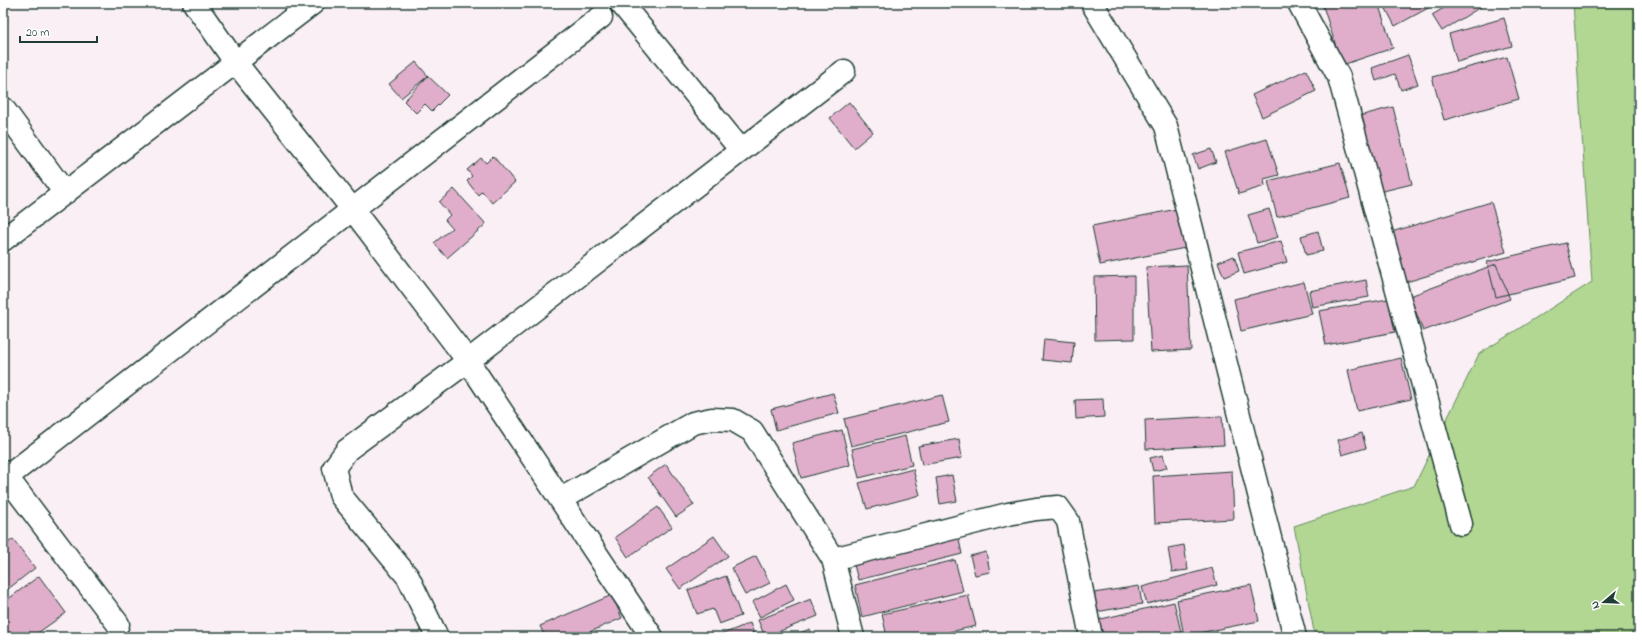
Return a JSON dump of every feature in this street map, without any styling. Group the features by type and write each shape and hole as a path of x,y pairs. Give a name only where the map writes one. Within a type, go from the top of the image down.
{"street":[{"path":"194,3 236,63 353,210 468,361 652,637"},
{"path":"3,240 313,3"},
{"path":"621,3 740,150"},
{"path":"1092,3 1166,126 1294,637"},
{"path":"1299,3 1339,77 1461,524"},
{"path":"118,624 5,474 353,210 601,17"},
{"path":"437,637 408,577 341,496 334,468 347,450 468,361 844,70"},
{"path":"3,108 65,193"},
{"path":"560,499 693,423 712,419 733,420 752,431 833,559 853,637"},
{"path":"833,559 1008,514 1058,507 1068,521 1091,637"}],"green space":[{"path":"1573,3 1639,3 1639,637 1315,637 1294,526 1414,486 1479,354 1592,282"}],"building":[{"path":"1322,3 1378,3 1393,48 1342,65"},
{"path":"1383,3 1428,3 1430,7 1395,26"},
{"path":"1452,3 1480,3 1482,6 1442,31 1432,15"},
{"path":"1504,18 1512,46 1457,62 1449,34"},
{"path":"1408,55 1418,84 1401,90 1395,74 1376,81 1372,68"},
{"path":"1507,57 1519,99 1444,120 1432,77"},
{"path":"416,62 428,76 401,98 389,84"},
{"path":"1306,70 1316,91 1262,117 1252,95"},
{"path":"428,76 448,95 432,111 425,104 416,113 404,101"},
{"path":"849,102 873,132 854,148 830,118"},
{"path":"1393,107 1412,184 1379,192 1359,116"},
{"path":"1267,139 1279,175 1264,179 1265,186 1239,194 1225,152"},
{"path":"1211,149 1216,162 1198,169 1193,155"},
{"path":"493,156 515,182 492,203 482,191 478,195 467,181 472,176 467,170 481,158 486,163"},
{"path":"1340,163 1350,198 1277,217 1268,181"},
{"path":"454,189 486,224 447,258 434,243 452,228 445,220 450,215 439,202"},
{"path":"1491,202 1506,252 1403,283 1388,233"},
{"path":"1177,209 1185,248 1100,265 1092,226"},
{"path":"1269,209 1278,237 1257,243 1248,215"},
{"path":"1318,231 1323,251 1306,255 1301,236"},
{"path":"1281,241 1287,262 1244,274 1238,252"},
{"path":"1566,243 1575,278 1496,297 1487,262"},
{"path":"1234,256 1239,271 1224,277 1218,262"},
{"path":"1496,264 1510,299 1423,331 1410,296"},
{"path":"1187,265 1191,350 1151,352 1146,267"},
{"path":"1134,276 1134,339 1095,340 1094,277"},
{"path":"1366,280 1369,297 1312,307 1309,291"},
{"path":"1304,282 1312,314 1241,331 1234,299"},
{"path":"1388,299 1395,332 1326,345 1319,311"},
{"path":"1044,339 1074,342 1072,363 1042,360"},
{"path":"1401,358 1411,399 1357,411 1348,370"},
{"path":"833,393 839,413 776,430 771,409"},
{"path":"942,395 949,422 851,446 844,419"},
{"path":"1103,399 1104,417 1076,419 1075,400"},
{"path":"1222,416 1224,445 1146,449 1145,420"},
{"path":"842,430 850,465 801,478 792,443"},
{"path":"1362,433 1366,448 1342,455 1338,440"},
{"path":"905,436 912,465 859,478 852,449"},
{"path":"959,439 962,458 922,465 918,446"},
{"path":"1163,455 1167,468 1153,471 1150,458"},
{"path":"666,464 694,505 676,517 648,477"},
{"path":"913,469 920,495 867,509 859,483"},
{"path":"1232,471 1234,519 1155,523 1153,476"},
{"path":"952,475 957,501 940,504 936,478"},
{"path":"658,507 672,527 628,557 615,537"},
{"path":"958,535 962,554 858,580 853,561"},
{"path":"714,536 728,556 680,589 666,569"},
{"path":"13,539 35,568 3,593 3,547"},
{"path":"1184,545 1188,570 1172,572 1168,548"},
{"path":"986,552 990,572 975,575 970,556"},
{"path":"756,556 770,583 745,595 731,568"},
{"path":"955,560 963,591 862,617 855,585"},
{"path":"1212,568 1217,585 1147,604 1142,587"},
{"path":"39,576 66,613 32,637 3,637 3,603"},
{"path":"726,576 741,616 719,624 713,609 697,614 688,590"},
{"path":"786,584 794,600 760,617 752,602"},
{"path":"1251,585 1259,621 1184,636 1177,600"},
{"path":"1139,586 1142,604 1090,613 1087,594"},
{"path":"612,595 622,618 578,637 545,637 540,626"},
{"path":"968,595 976,626 927,637 887,637 882,614"},
{"path":"811,599 818,616 765,637 758,620"},
{"path":"1174,602 1182,636 1101,637 1097,620"},
{"path":"750,623 755,637 718,637 718,636"},
{"path":"810,629 813,637 788,637"}]}
